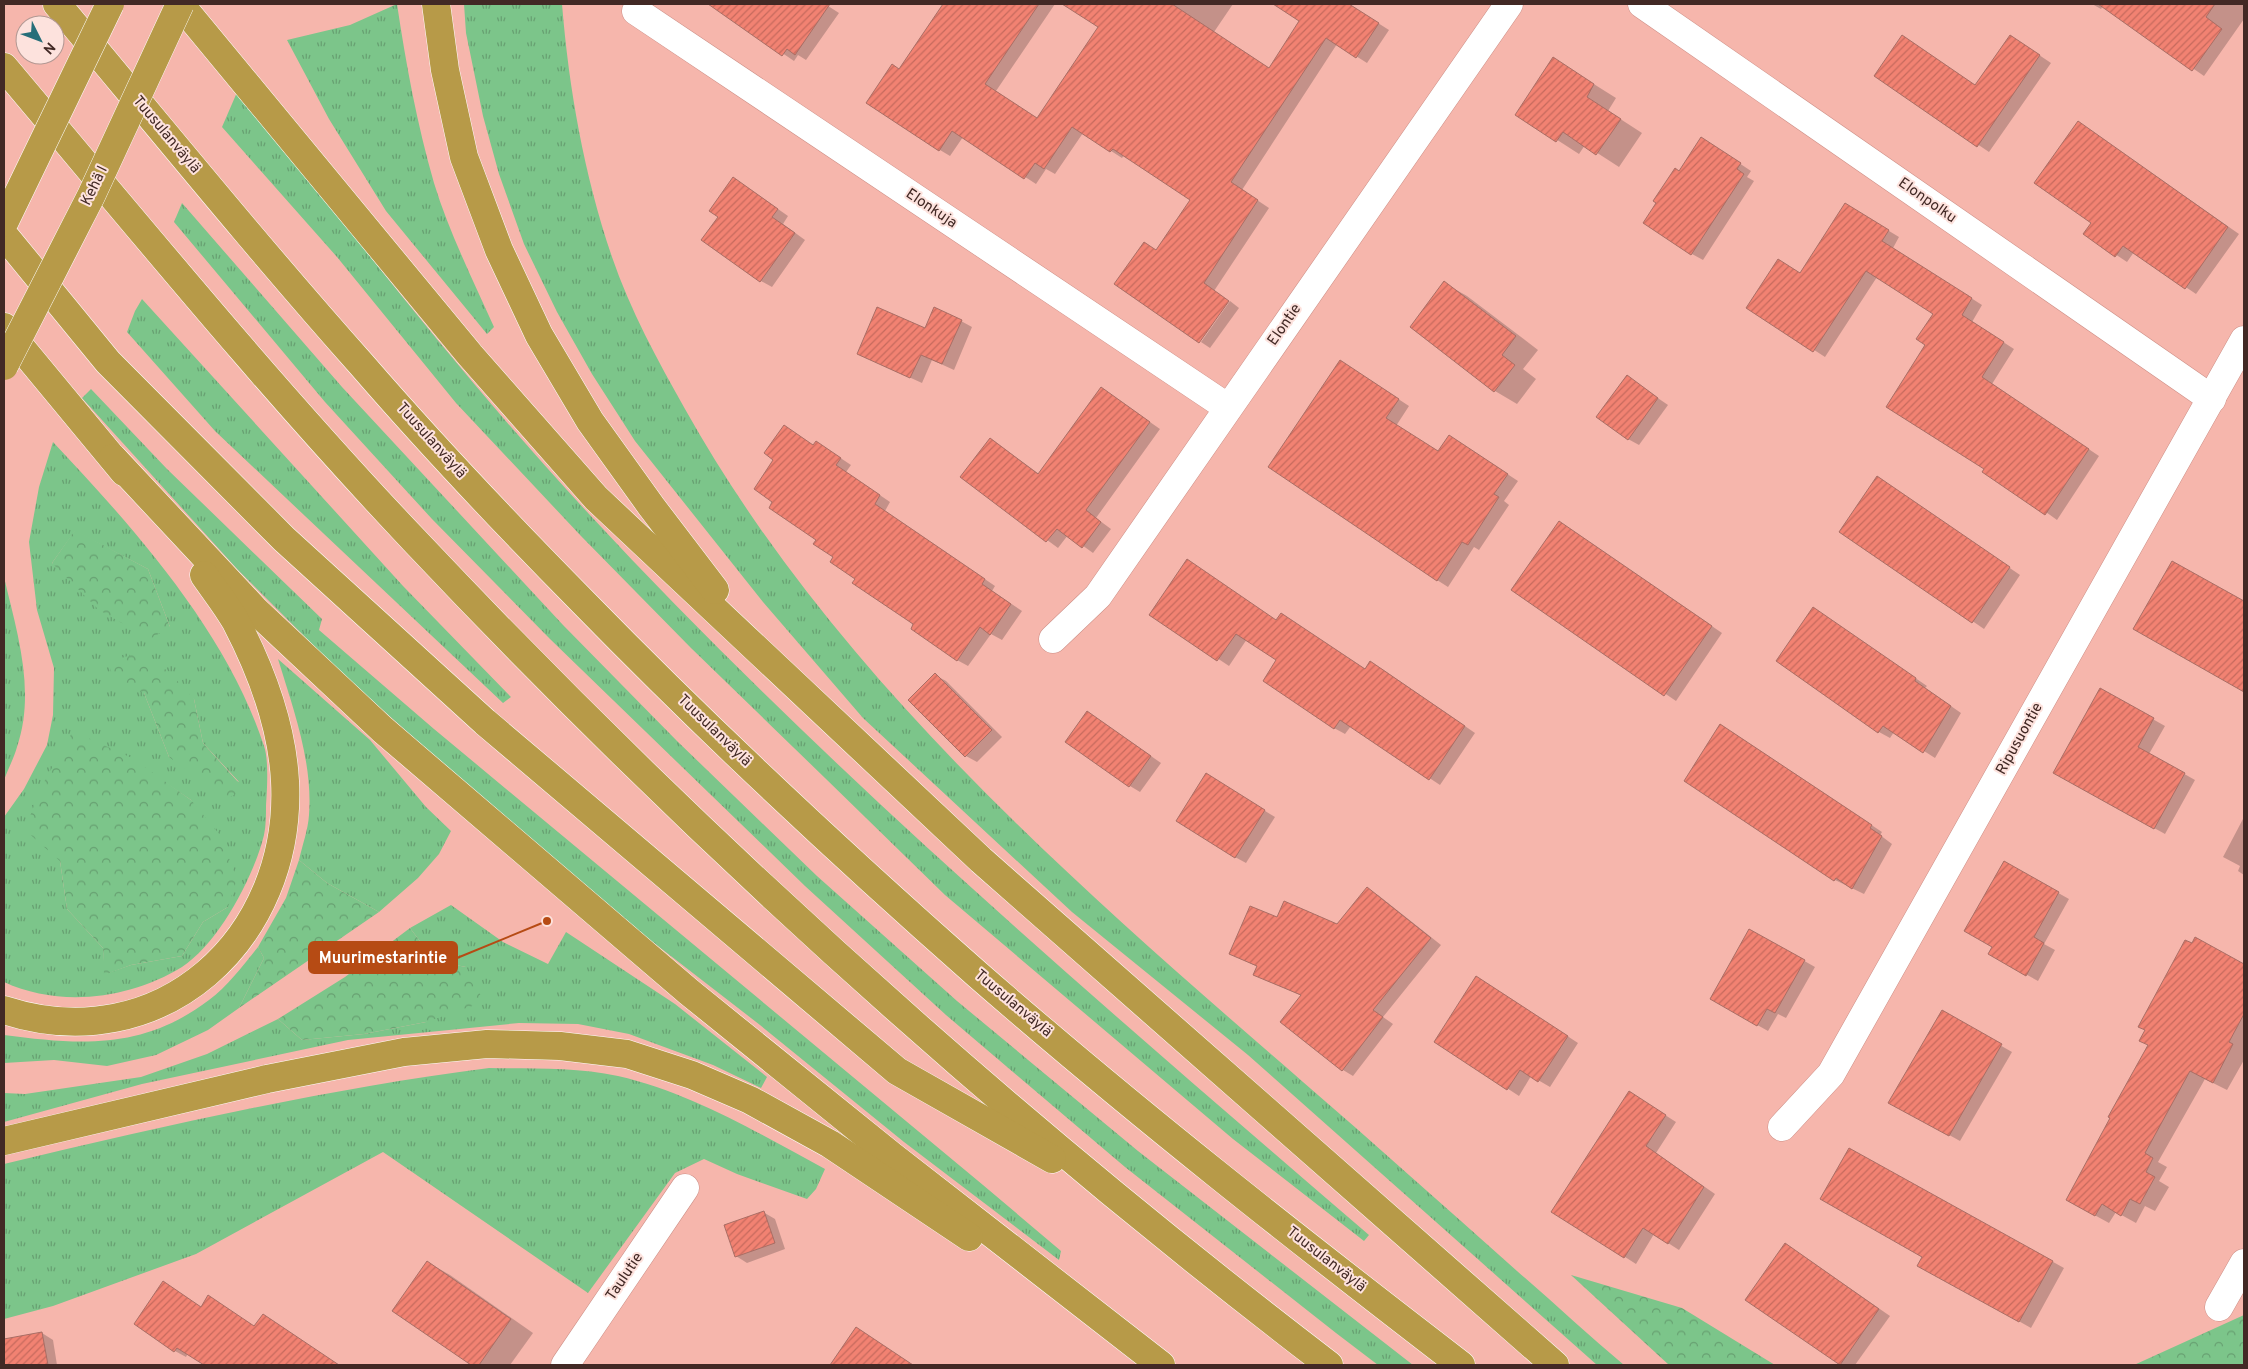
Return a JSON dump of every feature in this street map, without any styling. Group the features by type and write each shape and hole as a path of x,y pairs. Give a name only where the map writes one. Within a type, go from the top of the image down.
{"highway":[{"name":"Tuusulanväylä","path":"57,4 262,250 364,368 470,484 578,597 700,718 979,976 1159,1127 1461,1365"},
{"path":"4,223 110,4"},
{"path":"180,4 470,355 596,498 776,665 810,701 981,860 1555,1365"},
{"name":"Kehä I","path":"4,366 91,196 180,4"},
{"path":"436,4 445,70 464,157 499,250 538,335 590,421 645,498 697,568 776,665"},
{"path":"4,67 304,421 529,661 785,909 927,1037 1108,1190 1329,1365"},
{"path":"4,235 115,369 284,539 485,722 897,1071 1108,1190"},
{"path":"4,327 113,458 197,564 235,621 257,667 270,704 285,780 281,849 269,887 252,919 235,943 196,984 172,999 141,1012 105,1021 60,1021 26,1017 4,1010"},
{"path":"113,458 256,611 383,730 689,992 892,1156 1161,1365"},
{"path":"4,1141 267,1079 404,1052 487,1044 560,1046 627,1054 692,1075 750,1100 830,1144 1157,1365"}],"street":[{"name":"Elontie","path":"1053,639 1098,596 1509,4"},
{"name":"Elonpolku","path":"1642,4 2212,399"},
{"name":"Elonkuja","path":"636,11 1227,408"},
{"name":"Ripusuontie","path":"1782,1127 1831,1074 2244,340"},
{"name":"Taulutie","path":"565,1365 685,1188"},
{"path":"2219,1307 2244,1263"}],"green space":[{"path":"397,4 412,94 434,183 462,256 494,327 487,334 386,211 329,119 287,40 350,25"},
{"path":"464,4 562,4 579,132 593,195 619,277 636,316 685,409 745,507 813,599 886,688 965,772 1047,853 1131,931 1624,1365 1597,1365 1248,1055 1072,912 863,718 763,602 635,441 592,374 557,312 524,244 499,174 483,116 466,33"},
{"path":"238,90 409,305 497,411 589,514 681,610 775,704 969,885 1068,974 1369,1235 1364,1241 1233,1139 945,895 691,648 581,536 456,403 337,257 222,127"},
{"path":"182,203 342,387 563,625 677,741 817,876 957,1001 1138,1151 1413,1365 1378,1365 1125,1167 946,1015 805,886 550,639 432,519 325,402 174,222"},
{"path":"142,299 403,586 511,697 503,703 215,431 127,332"},
{"path":"91,389 167,469 322,619 319,630 434,729 1061,1251 1059,1260 904,1142 760,1025 614,912 471,789 338,670 238,570 82,398"},
{"path":"53,442 146,546 202,622 227,662 248,704 266,752 267,784 264,835 252,870 222,925 196,956 182,967 162,978 118,993 71,997 48,995 4,982 4,817 24,789 47,745 53,715 54,668 37,610 29,542 39,487","holes":["75,531 148,569 170,627 52,563","144,693 194,699 203,743 239,782 169,757","163,781 191,800 228,907 203,922 182,956 131,965 105,974 103,948 67,909 60,861"]},
{"path":"75,530 148,569 170,627 150,639 99,610 52,563"},
{"path":"4,577 19,640 25,683 25,704 17,747 4,780"},
{"path":"138,653 168,671 194,699 203,743 239,783 238,793 225,799 169,757 144,693 115,683 108,662"},
{"path":"278,659 370,740 426,807 451,831 439,854 418,878 379,912 327,883 299,860 308,821 308,775 301,736"},
{"path":"73,731 132,758 191,800 220,835 237,879 228,907 203,922 182,956 131,965 104,975 103,948 67,909 60,861 25,830 40,789"},
{"path":"299,860 327,883 379,912 239,1008 264,958 258,947 286,898"},
{"path":"451,905 503,942 548,964 566,932 675,1004 767,1077 761,1088 713,1065 629,1034 578,1024 519,1023 348,1040 142,1084 4,1122 4,1093 25,1094 141,1077 207,1054 278,1019 302,1040 364,1034 426,1022 466,967 435,961 410,928"},
{"path":"410,928 435,961 466,967 484,1002 426,1022 364,1034 302,1040 278,1019 345,977"},
{"path":"258,947 264,958 239,1008 208,1030 156,1055 107,1066 54,1060 4,1063 4,1035 85,1042 135,1036 160,1028 209,1000 223,988"},
{"path":"489,1068 586,1071 645,1083 724,1115 825,1169 816,1189 807,1199 737,1174 704,1159 675,1173 588,1293 383,1152 196,1254 53,1306 4,1319 4,1164 245,1110 367,1087"},
{"path":"1571,1275 1682,1308 1775,1365 1669,1365"},
{"path":"2244,1315 2244,1365 2134,1365"}],"building":[{"path":"708,4 830,4 795,55 787,49 782,56"},
{"path":"943,4 1039,4 985,84 1037,118 1098,27 1062,4 1172,4 1269,68 1299,21 1273,4 1349,4 1379,23 1356,58 1326,38 1231,182 1258,200 1204,283 1229,301 1199,343 1114,284 1144,242 1156,250 1190,200 1113,149 1110,152 1072,127 1044,169 1035,163 1024,179 952,131 939,151 866,103 892,64 899,69"},
{"path":"2098,4 2215,4 2206,17 2222,29 2192,71"},
{"path":"1902,35 1975,85 2010,35 2040,55 1977,147 1874,76"},
{"path":"1553,57 1594,84 1587,97 1621,119 1596,155 1563,132 1556,142 1515,115"},
{"path":"2078,121 2228,227 2185,289 2123,246 2115,257 2083,234 2091,223 2034,183"},
{"path":"1701,137 1741,163 1737,169 1744,174 1691,255 1643,223 1656,203 1653,201 1675,168 1679,171"},
{"path":"733,177 778,209 772,217 795,233 760,282 701,240 718,217 709,211"},
{"path":"1845,203 1889,230 1882,241 1972,298 1962,315 2004,342 1982,377 2089,449 2045,515 1982,472 1984,469 1886,407 1925,345 1916,339 1933,314 1866,271 1813,352 1746,308 1778,259 1800,273"},
{"path":"1444,281 1516,336 1502,355 1515,365 1494,392 1410,327"},
{"path":"877,307 925,328 934,307 962,320 942,364 921,355 910,378 857,354"},
{"path":"1340,360 1399,399 1386,418 1438,451 1449,435 1508,474 1494,494 1499,497 1468,545 1462,542 1437,581 1268,467"},
{"path":"1627,375 1658,398 1628,440 1596,417"},
{"path":"1101,387 1150,422 1086,510 1101,522 1082,548 1057,529 1046,542 960,477 990,438 1038,474"},
{"path":"784,425 813,445 816,441 841,458 836,465 880,495 875,504 985,579 982,584 1011,604 990,635 980,627 957,661 911,629 913,624 852,583 855,579 830,562 833,557 813,544 816,540 769,508 772,502 754,489 773,460 764,453"},
{"path":"1877,476 2010,567 1972,623 1839,532"},
{"path":"1559,521 1712,626 1664,696 1511,590"},
{"path":"1187,559 1276,620 1281,613 1365,669 1370,661 1465,726 1429,780 1340,720 1334,729 1263,681 1276,660 1236,634 1217,661 1149,615"},
{"path":"2172,561 2244,601 2244,692 2133,629"},
{"path":"1813,607 1916,678 1915,681 1951,706 1923,753 1883,726 1878,733 1776,661"},
{"path":"935,673 992,730 965,757 908,700"},
{"path":"2100,688 2154,718 2138,747 2185,773 2154,829 2053,773"},
{"path":"1087,711 1151,756 1129,787 1065,742"},
{"path":"1720,724 1872,825 1870,828 1882,836 1852,889 1836,878 1834,881 1684,781"},
{"path":"1206,773 1265,810 1235,858 1176,821"},
{"path":"2004,861 2059,892 2034,937 2044,943 2026,976 1988,954 1992,947 1964,931"},
{"path":"1367,887 1431,938 1373,1010 1383,1017 1342,1071 1280,1022 1301,995 1253,975 1257,966 1229,954 1250,906 1277,917 1284,901 1337,924"},
{"path":"1749,929 1805,960 1775,1013 1767,1009 1757,1026 1710,999"},
{"path":"2195,937 2244,964 2244,1014 2229,1042 2233,1044 2213,1083 2190,1071 2145,1153 2153,1158 2146,1172 2155,1177 2140,1204 2130,1199 2121,1216 2102,1204 2095,1216 2066,1200 2110,1118 2108,1117 2148,1045 2139,1041 2145,1030 2138,1027 2185,940 2192,943"},
{"path":"1476,976 1568,1036 1538,1082 1520,1070 1507,1090 1434,1042"},
{"path":"1942,1010 2002,1044 1949,1136 1888,1103"},
{"path":"1629,1091 1666,1115 1646,1146 1704,1187 1668,1244 1643,1228 1624,1258 1551,1212"},
{"path":"1849,1148 2053,1261 2019,1322 1917,1266 1922,1257 1820,1199"},
{"path":"764,1211 775,1243 735,1257 724,1225"},
{"path":"1785,1243 1879,1309 1840,1365 1745,1300"},
{"path":"427,1261 511,1319 479,1365 471,1365 392,1311"},
{"path":"163,1281 201,1307 208,1295 254,1326 263,1314 339,1365 204,1365 177,1348 174,1352 134,1324"},
{"path":"856,1327 913,1365 830,1365"},
{"path":"42,1332 48,1365 4,1365 4,1339"}],"place":[{"name":"Muurimestarintie","path":"547,921"}]}
